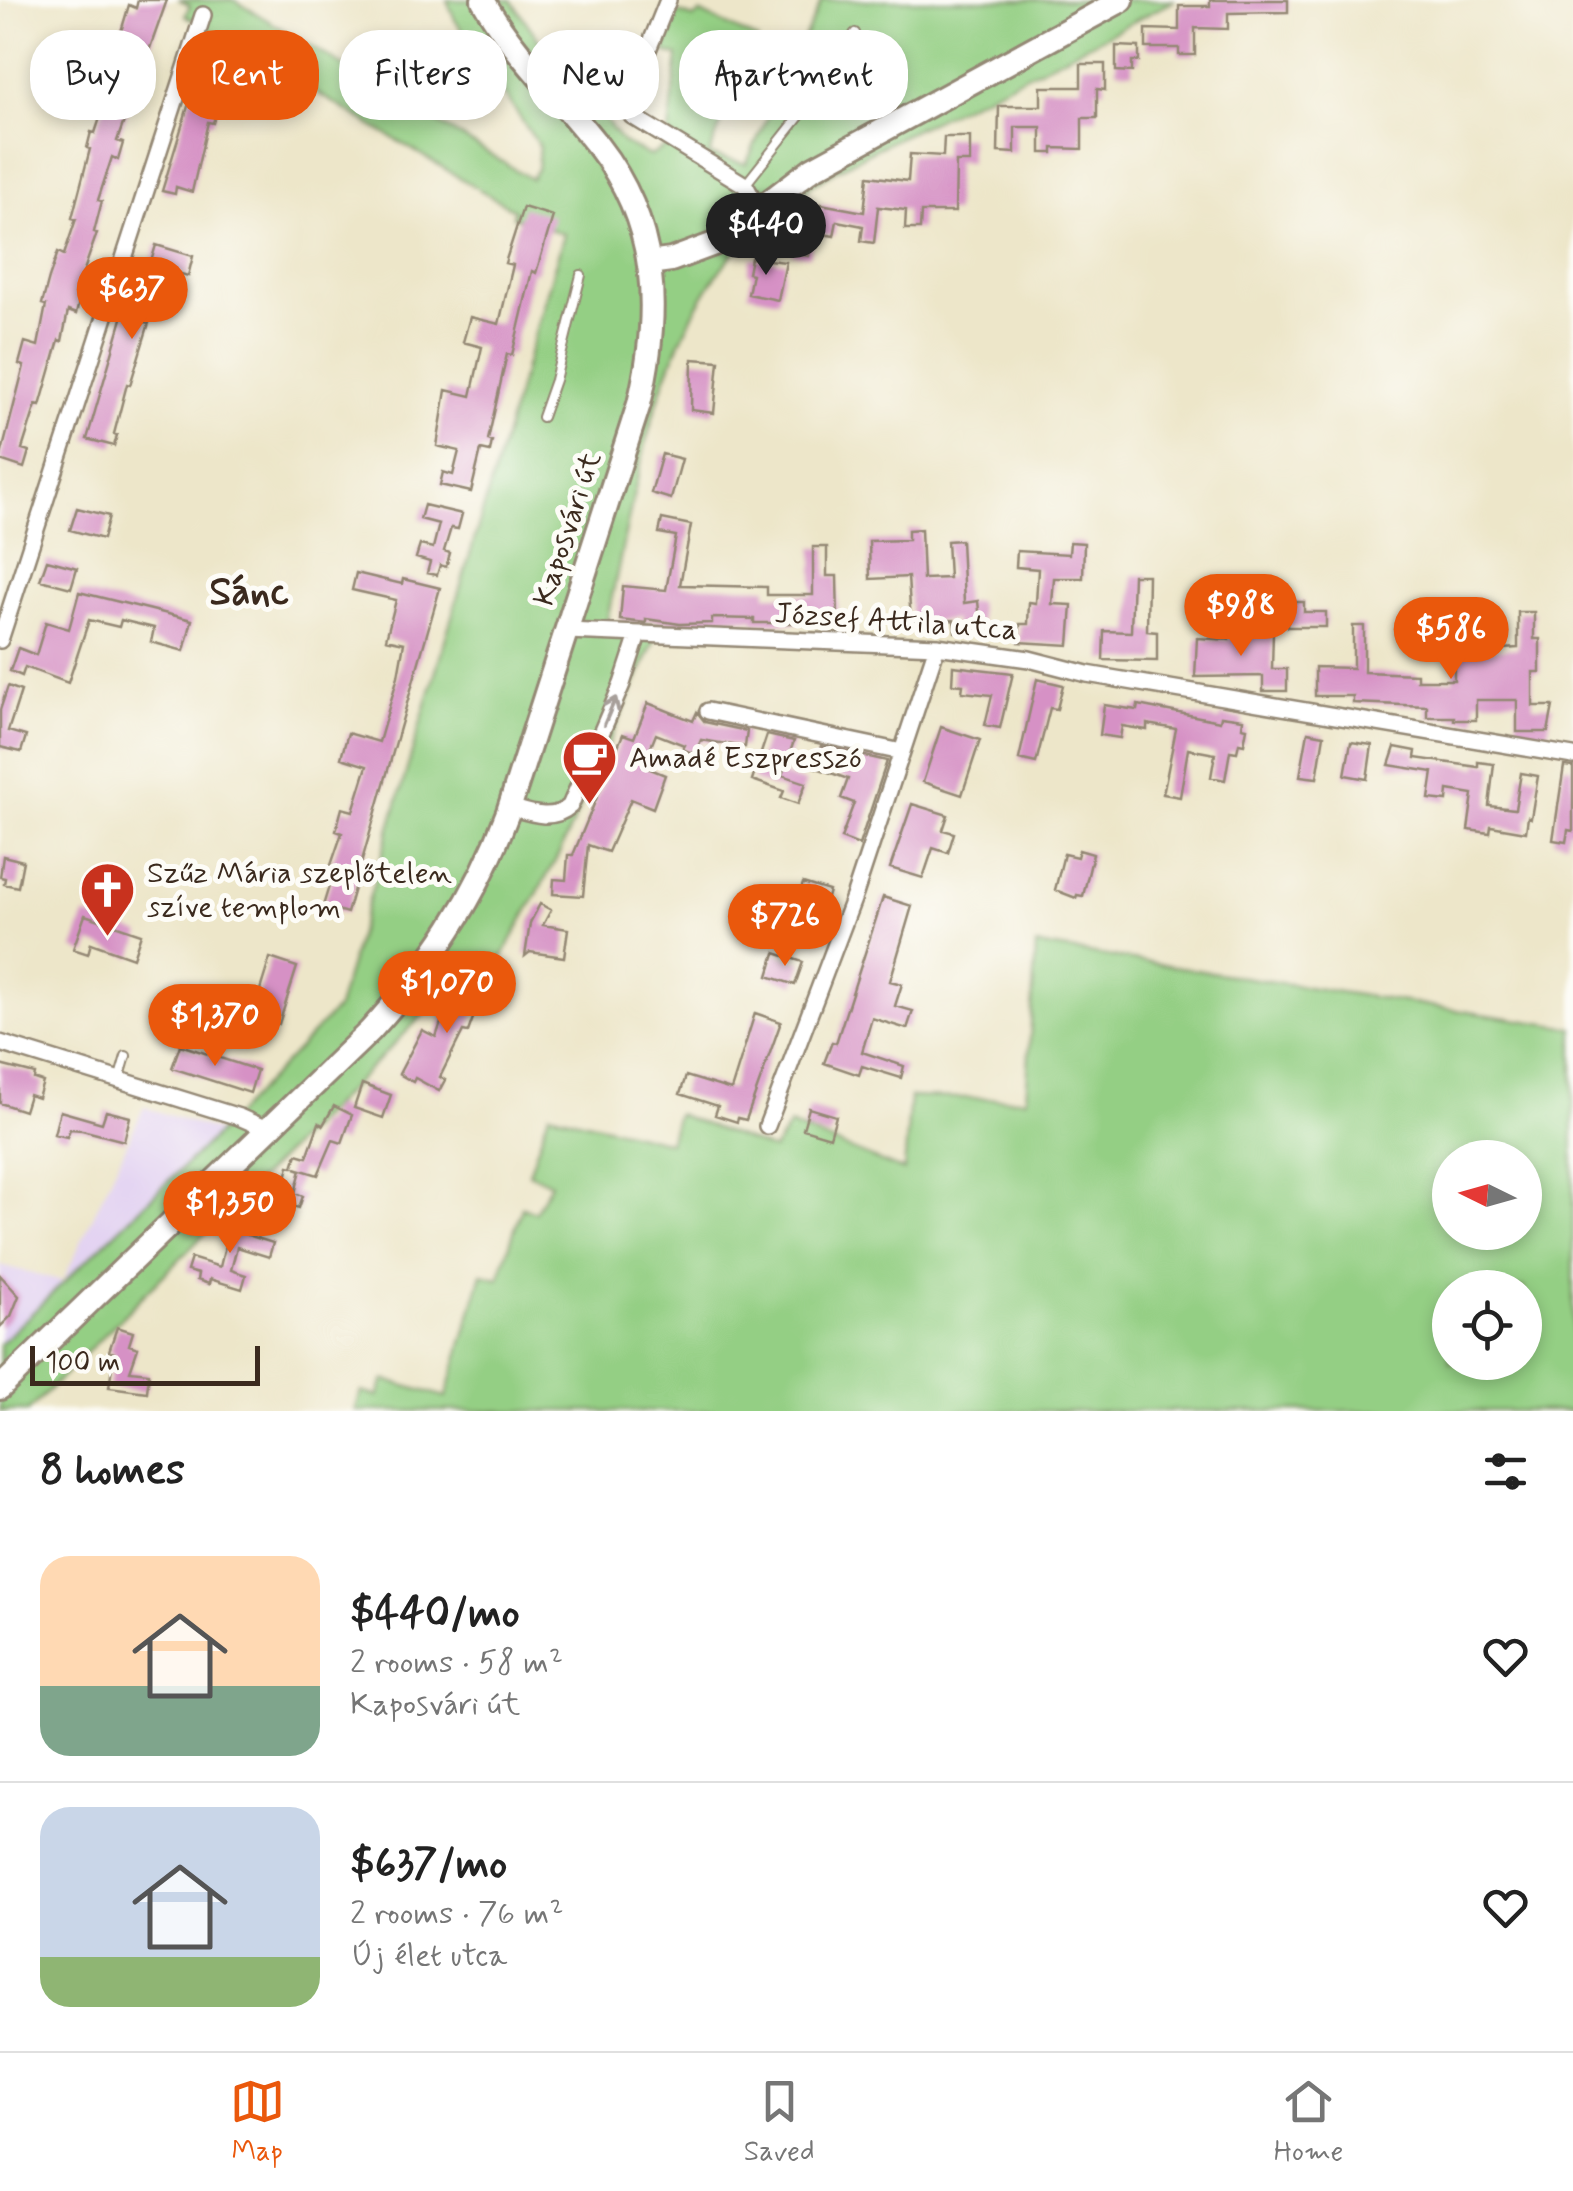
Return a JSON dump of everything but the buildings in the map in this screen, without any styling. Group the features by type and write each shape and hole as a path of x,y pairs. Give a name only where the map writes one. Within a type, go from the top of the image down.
{"main road":[{"name":"Kaposvári út","path":"0,1388 370,1031 426,967 455,926 480,880 510,807 638,404 650,356 653,320 649,262 638,221 616,173 599,147 519,54 483,0"},
{"path":"649,262 671,260 705,249 812,169 1122,0"}],"street":[{"path":"668,0 631,92 632,116 745,185 758,208"},
{"path":"0,640 203,15"},
{"name":"József Attila utca","path":"567,631 937,646 1573,756"},
{"path":"510,807 548,816 558,815 570,806 622,684 638,635"},
{"path":"767,1126 854,894 937,646"},
{"path":"708,710 902,752"},
{"path":"0,1043 269,1130"}],"lane":[{"path":"745,185 797,120"},
{"path":"542,417 581,275"},
{"path":"118,1080 126,1056"}],"shaded area":[{"path":"144,1107 219,1132 0,1344 0,1265 63,1281"}],"green space":[{"path":"180,0 234,0 284,30 210,30 185,15 190,6"},
{"path":"447,0 511,0 532,30 527,30 527,120 606,120 623,143 650,156 667,146 678,56 664,52 677,12 693,18 701,13 737,30 679,30 679,120 722,120 709,155 746,164 766,120 908,120 908,30 808,30 822,0 1175,0 854,160 789,201 733,253 689,323 656,406 606,624 662,624 560,852 484,990 460,978 28,1411 0,1411 0,1344 219,1132 337,1008 564,234 513,217 514,210 362,120 433,120 531,179 537,169 539,146 507,98 507,30 462,30"},
{"path":"319,51 339,63 339,106 319,94"},
{"path":"1036,945 1573,1028 1573,1411 355,1411 361,1392 378,1396 384,1380 446,1397 482,1274 499,1278 522,1207 535,1212 551,1183 529,1173 549,1113 669,1142 677,1114 773,1150 790,1125 904,1171 910,1097 1026,1099"}],"place":[{"name":"Amadé Eszpresszó","path":"590,807"},
{"name":"Szűz Mária szeplőtelen szíve templom","path":"108,939"}],"district":[{"name":"Sánc","path":"249,593"}]}
